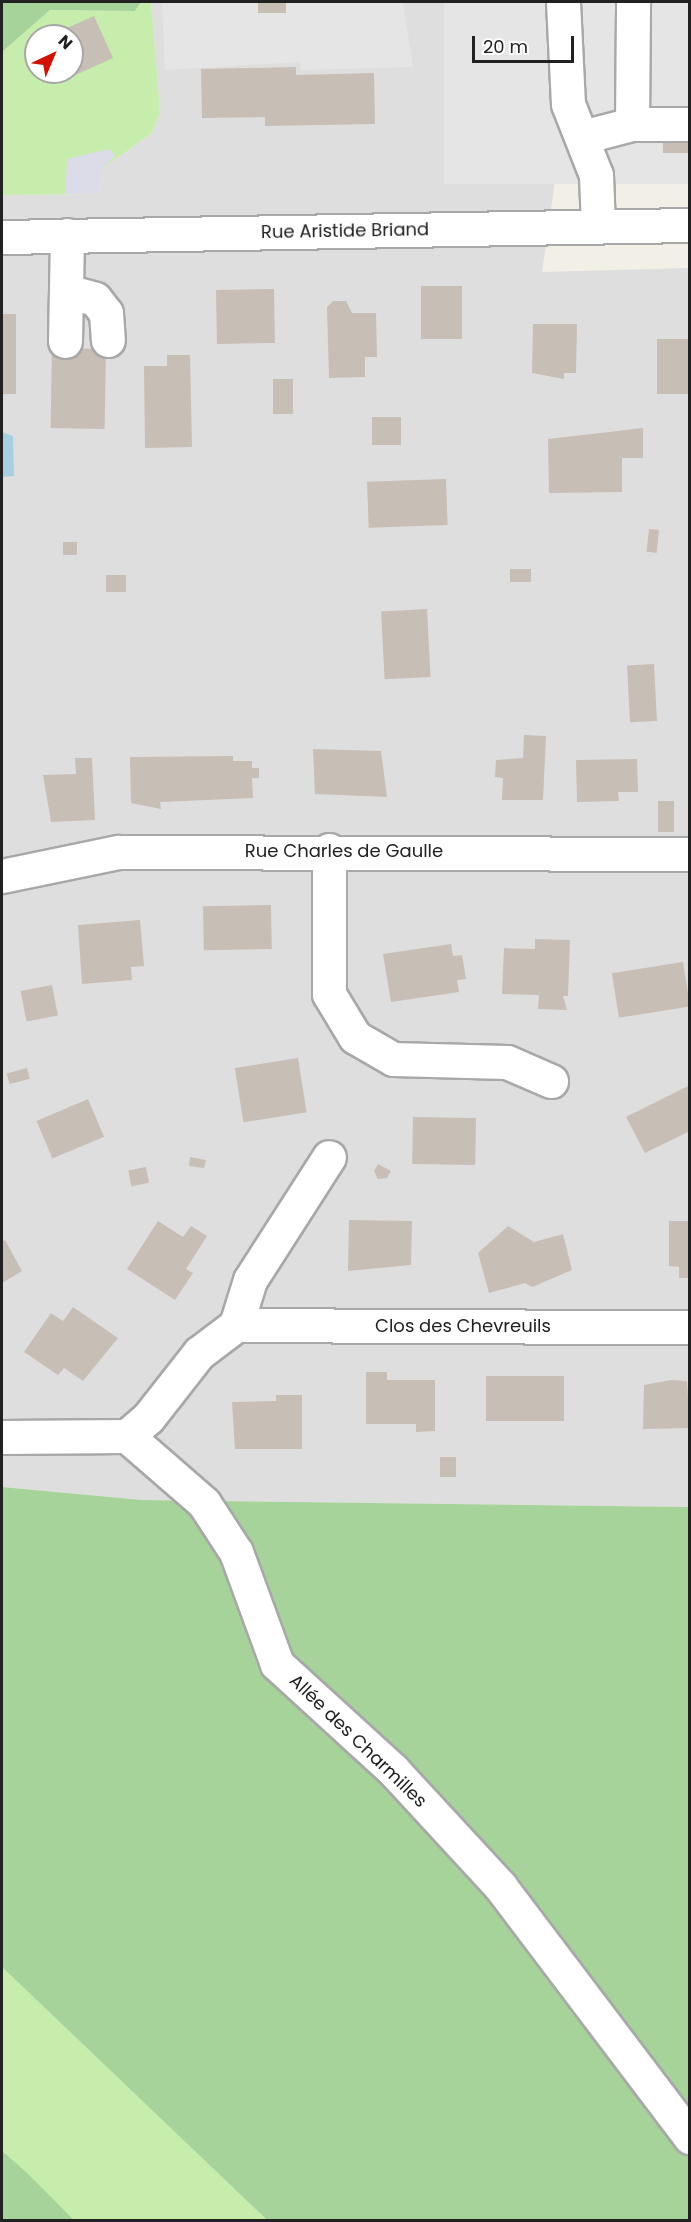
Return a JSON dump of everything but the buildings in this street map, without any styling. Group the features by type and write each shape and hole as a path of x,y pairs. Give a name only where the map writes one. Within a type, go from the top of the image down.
{"street":[{"path":"563,2 568,104 596,176 598,226"},
{"path":"632,124 633,2"},
{"path":"582,137 632,124 690,124"},
{"name":"Rue Aristide Briand","path":"2,237 690,225"},
{"path":"65,341 67,235"},
{"path":"66,291 95,298 106,313 108,340"},
{"path":"329,850 329,994 355,1036 393,1059 507,1062 551,1081"},
{"name":"Rue Charles de Gaulle","path":"2,876 118,852 329,850 690,854"},
{"path":"2,1437 127,1436 148,1418 199,1353 236,1325 250,1280 329,1157"},
{"name":"Clos des Chevreuils","path":"236,1325 690,1327"},
{"name":"Allée des Charmilles","path":"127,1436 204,1503 236,1552 277,1664 393,1770 500,1886 690,2137"}],"shaded area":[{"path":"151,2 444,2 446,184 555,181 542,272 689,268 689,1507 142,1500 2,1487 2,195 99,194 100,170 152,133 160,112"},
{"path":"162,2 403,2 413,67 301,70 300,62 165,70"},
{"path":"444,2 689,2 689,184 444,184"},
{"path":"109,149 115,156 100,170 99,194 65,194 67,159"}],"green space":[{"path":"2,2 141,2 135,11 50,10 34,24 24,24 24,33 2,52"},
{"path":"141,2 151,2 160,112 152,133 100,170 99,194 2,195 2,52 24,33 24,84 84,84 84,24 34,24 50,10 135,11"},
{"path":"630,176 689,176 689,184 630,184"},
{"path":"2,1487 142,1500 689,1507 689,2220 267,2220 2,1967"},
{"path":"2,1967 267,2220 74,2220 2,2151"},
{"path":"2,2151 26,2172 74,2220 2,2220"}],"water":[{"path":"2,432 13,436 14,476 2,477"}]}
